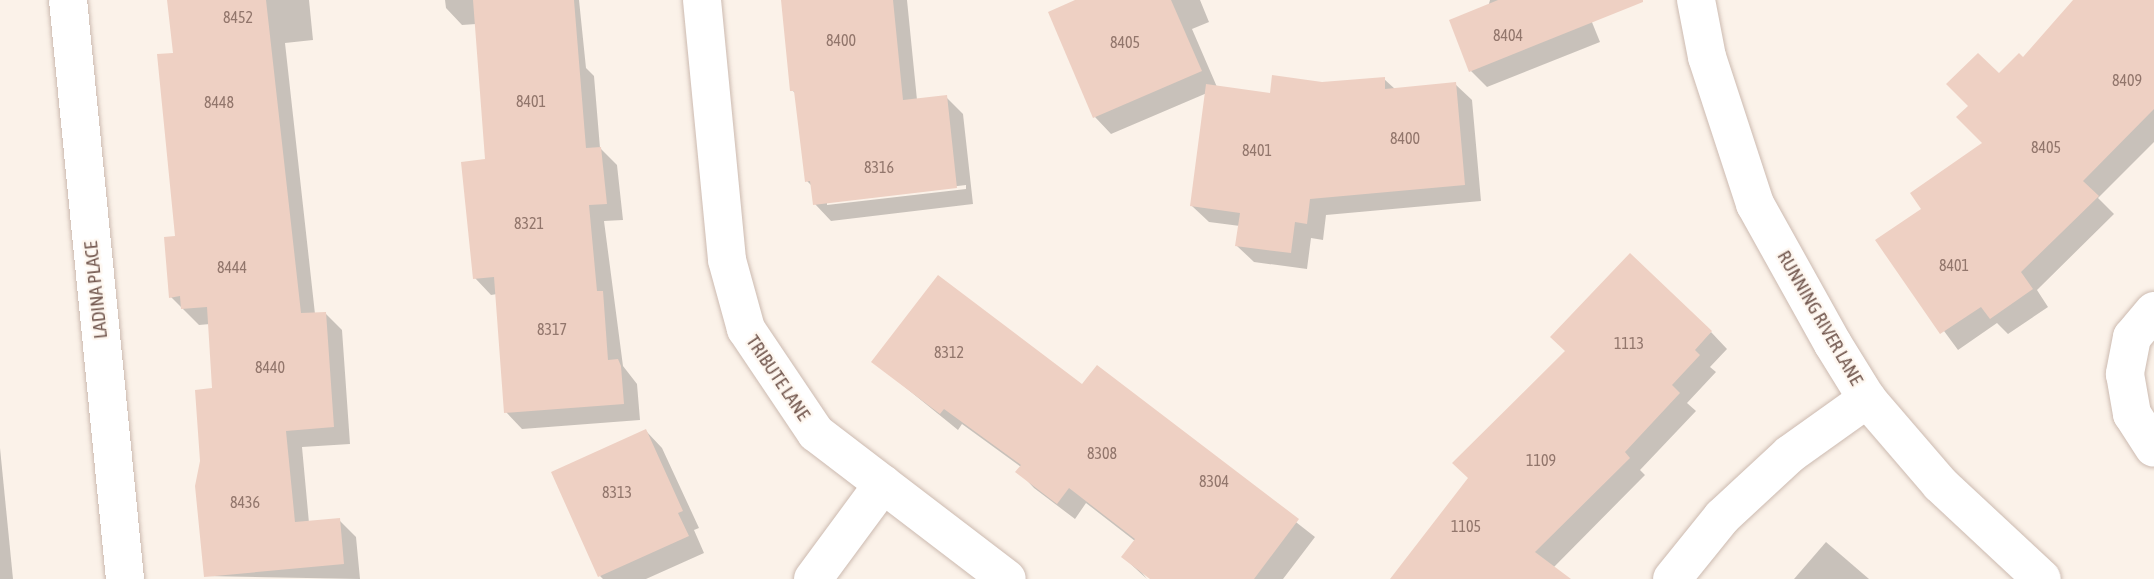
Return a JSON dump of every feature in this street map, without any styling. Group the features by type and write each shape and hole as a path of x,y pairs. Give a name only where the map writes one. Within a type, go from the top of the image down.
{"street":[{"name":"LADINA PLACE","path":"68,0 125,579"},
{"name":"TRIBUTE LANE","path":"702,0 727,260 746,330 816,433 1007,579"},
{"name":"RUNNING RIVER LANE","path":"1696,0 1707,57 1755,205 1867,399 1940,484 2042,579"},
{"path":"2154,311 2132,337 2125,374 2132,414 2154,449"},
{"path":"1672,579 1722,517 1790,454 1867,399"},
{"path":"813,579 883,484"}],"building":[{"path":"167,0 266,0 301,313 326,312 334,427 286,431 295,522 340,518 344,564 204,577 195,486 200,461 195,390 212,388 207,307 181,309 180,296 169,298 164,237 175,236 157,54 173,53"},
{"path":"473,0 574,0 586,148 601,147 607,204 589,205 597,291 603,291 608,360 618,359 621,366 624,404 504,413 494,277 473,279 461,162 485,159"},
{"path":"781,0 893,0 903,100 947,95 957,188 813,205 810,181 805,182 794,91 790,91"},
{"path":"1075,0 1171,0 1202,71 1093,118 1048,12"},
{"path":"1498,0 1643,2 1469,72 1449,20"},
{"path":"2073,0 2154,0 2154,109 2083,181 2099,196 2021,272 2033,289 1990,319 1981,307 1940,334 1875,240 1921,209 1910,193 1982,143 1956,117 1968,106 1946,84 1978,53 1999,73 2019,53 2023,57"},
{"path":"1272,75 1322,82 1385,77 1385,89 1456,82 1465,185 1310,199 1307,224 1295,222 1291,253 1235,246 1240,213 1190,206 1206,84 1270,93"},
{"path":"1630,253 1712,331 1695,350 1700,355 1672,385 1680,393 1625,452 1630,458 1535,552 1571,579 1390,579 1468,478 1452,463 1565,351 1550,337"},
{"path":"938,275 1082,384 1097,365 1299,519 1254,579 1150,579 1121,557 1135,539 1069,488 1057,504 1015,472 1021,465 944,409 940,414 871,362"},
{"path":"646,429 683,511 678,513 689,536 598,577 551,472"}]}
